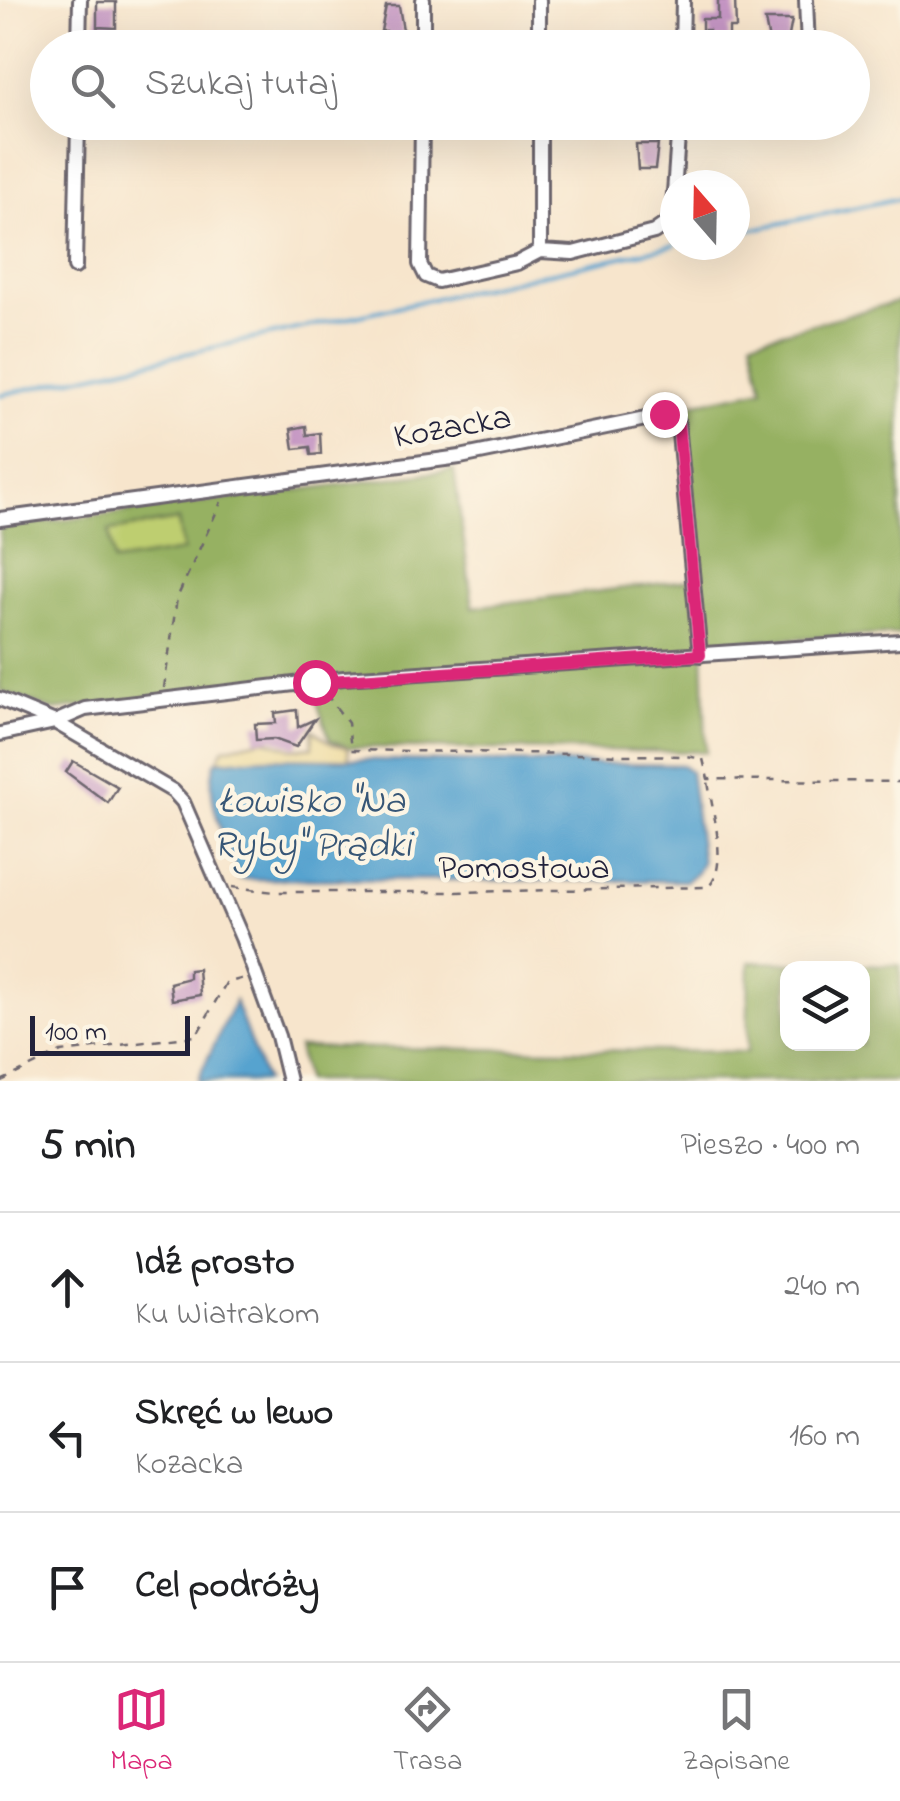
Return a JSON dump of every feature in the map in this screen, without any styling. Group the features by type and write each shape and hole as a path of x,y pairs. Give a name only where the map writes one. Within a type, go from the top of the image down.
{"street":[{"path":"80,0 80,30"},
{"path":"423,0 423,30"},
{"path":"539,0 540,30"},
{"path":"682,30 683,0"},
{"path":"806,0 807,30"},
{"path":"75,267 78,140"},
{"path":"422,140 420,264 426,276 438,281 517,263 540,251 573,253 660,228"},
{"path":"540,140 540,251"},
{"path":"676,170 678,140"},
{"name":"Kozacka","path":"0,519 460,457 670,414 678,423 700,655"},
{"path":"0,734 55,722 85,709 315,682 900,642"},
{"path":"0,699 55,722 174,791 190,813 255,974 289,1081"}],"path":[{"path":"163,700 164,664 177,598 227,488"},
{"path":"315,682 348,723 351,750 686,756 703,760 708,779 900,782"},
{"name":"Pomostowa","path":"220,886 276,892 708,887 716,875 717,854 708,779"},
{"path":"1,1081 61,1052 196,1036 226,983 255,974"}],"green space":[{"path":"900,301 900,634 703,642 706,752 348,747 330,740 309,679 54,710 0,691 0,528 454,470 473,607 696,579 682,406 763,389 752,340","holes":["178,520 183,551 114,562 109,531"]},
{"path":"178,520 183,551 114,563 109,531"},
{"path":"749,962 780,963 780,1051 870,1051 870,964 900,965 900,1081 305,1081 298,1047 747,1052"}],"sand":[{"path":"312,729 332,744 348,747 349,759 217,761 224,748 264,739 292,749 313,747"}],"water":[{"name":"Łowisko \"Na Ryby\" Prądki","path":"265,758 682,765 690,771 702,862 697,873 685,881 239,879 214,805 212,775 216,761"},
{"path":"235,1001 265,1081 197,1081"}],"building":[{"path":"718,0 735,0 736,28 702,30 702,19 718,19"},
{"path":"97,2 116,2 116,28 97,27"},
{"path":"386,6 399,6 403,30 381,30"},
{"path":"765,20 792,20 790,30 767,30"},
{"path":"636,144 658,144 655,169 638,169"},
{"path":"306,426 307,435 320,433 321,454 311,455 310,447 294,449 291,429"},
{"path":"297,710 298,727 315,719 296,747 274,739 256,740 255,724 276,723 275,713"},
{"path":"73,761 118,787 108,803 66,772"},
{"path":"198,969 200,995 172,1000 170,983 189,978 189,970"}],"waterway":[{"path":"750,230 900,198"},
{"path":"0,395 660,248"}],"route":[{"path":"315,682 700,655 678,423 674,416 664,414"}]}
